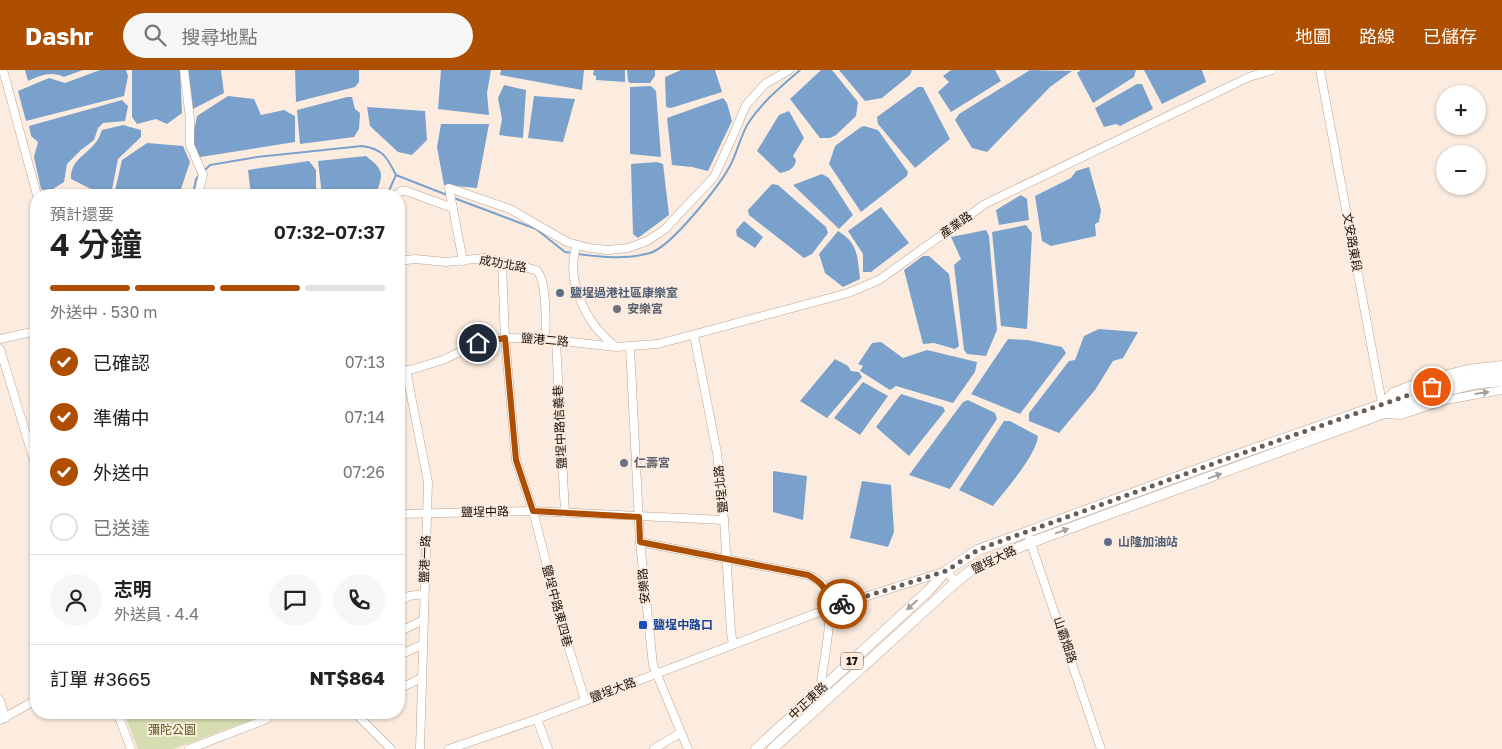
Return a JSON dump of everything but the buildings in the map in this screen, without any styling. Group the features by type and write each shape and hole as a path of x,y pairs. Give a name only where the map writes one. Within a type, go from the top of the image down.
{"main road":[{"name":"鹽埕大路","path":"956,582 978,565 1032,542 1383,409 1449,381 1502,372"},
{"name":"鹽埕大路","path":"946,571 978,550 1119,499 1383,409 1473,384 1502,381"},
{"path":"1119,499 1122,509"},
{"name":"中正東路","path":"756,749 928,591 946,571"},
{"name":"中正東路","path":"772,749 956,582"}],"street":[{"path":"3,70 35,189"},
{"path":"184,70 190,119 190,145 196,163 203,175 200,189"},
{"path":"463,261 449,188 510,209 576,247 608,250 628,248 646,241 664,230 714,177 746,105 765,84 789,70"},
{"name":"產業路","path":"630,347 658,344 694,335 865,287 879,280 985,204 1249,77 1272,70"},
{"name":"文安路東段","path":"1320,70 1383,409"},
{"path":"405,191 452,205"},
{"path":"576,247 573,260 577,287 586,316 601,336 616,347"},
{"name":"成功北路","path":"405,260 415,259 446,262 484,258 539,271 546,310 545,340"},
{"name":"鹽埕中路東四巷","path":"502,263 505,338 516,460 533,511 563,629 585,700"},
{"path":"0,339 30,332"},
{"name":"鹽埕北路","path":"694,335 714,430 724,520 733,644"},
{"name":"鹽港二路","path":"405,370 443,360 478,343 505,338 630,347"},
{"name":"鹽埕中路信義巷","path":"556,341 565,513"},
{"name":"安樂路","path":"630,347 637,453 640,542 653,665 688,749"},
{"path":"0,349 30,447"},
{"path":"1502,365 1467,369 1425,380 1393,392 1383,409 1401,415 1446,400 1502,390"},
{"name":"鹽港一路","path":"405,378 425,459 428,482 420,749"},
{"name":"鹽埕中路","path":"405,514 533,511 724,520"},
{"name":"山霸畑路","path":"1025,532 1032,542 1101,749"},
{"path":"640,542 808,575 816,579 827,590 830,608 820,689"},
{"path":"946,571 956,582"},
{"name":"鹽埕大路","path":"448,749 537,718 830,608 946,571"},
{"path":"405,598 424,594"},
{"path":"405,629 423,620"},
{"path":"405,652 422,645"},
{"path":"405,686 421,678"},
{"path":"0,700 2,719 30,703"},
{"path":"537,718 548,749"},
{"path":"120,719 131,749"},
{"path":"189,749 267,719"},
{"path":"361,719 391,749"},
{"path":"654,749 680,733"}],"green space":[{"name":"彌陀公園","path":"126,719 254,719 173,749 138,749"}],"water":[{"path":"25,70 83,70 64,77 46,74 28,81"},
{"path":"100,70 126,70 128,76 124,96 26,121 18,91 49,78 65,83"},
{"path":"132,70 180,70 182,113 167,124 156,119 137,124 132,117"},
{"path":"188,70 221,70 224,93 193,109"},
{"path":"295,70 359,70 359,82 355,87 296,102"},
{"path":"441,70 491,70 487,93 489,115 438,109"},
{"path":"501,70 584,70 582,90 500,75"},
{"path":"594,70 625,70 625,82 596,80 596,76 593,75"},
{"path":"627,70 655,70 655,76 650,83 630,83"},
{"path":"681,70 715,70 722,92 671,108 666,107 665,77"},
{"path":"821,70 832,70 858,102 856,116 836,135 830,138 820,138 790,99"},
{"path":"839,70 912,70 910,75 882,98 865,101"},
{"path":"951,70 995,70 1001,81 951,112 938,92 949,82 943,76"},
{"path":"1030,70 1072,71 1050,87 987,152 972,148 955,120 959,114"},
{"path":"1081,70 1136,70 1134,77 1093,103 1077,73"},
{"path":"1144,70 1202,70 1206,82 1162,104"},
{"path":"1137,84 1142,84 1153,109 1120,126 1116,124 1104,127 1095,108"},
{"path":"504,85 526,90 523,138 499,135 502,119 498,98"},
{"path":"651,86 656,91 661,157 630,154 630,87"},
{"path":"918,87 923,87 950,139 915,168 878,124 877,117"},
{"path":"228,96 254,99 261,115 284,110 295,116 295,142 194,158 192,142 197,116"},
{"path":"534,96 575,99 563,142 528,138"},
{"path":"352,97 355,109 360,113 359,129 354,137 300,144 297,110"},
{"path":"723,98 727,103 732,121 708,171 672,165 667,118"},
{"path":"122,100 128,106 125,121 103,123 98,128 94,140 67,164 64,182 53,189 41,189 34,157 38,142 31,136 29,126"},
{"path":"367,107 425,111 427,140 412,155 398,152 370,126"},
{"path":"789,111 804,138 793,156 796,160 793,168 780,173 757,151 779,115"},
{"path":"441,124 489,124 477,188 444,185 437,147"},
{"path":"123,125 141,130 141,137 118,159 112,189 91,189 71,179 71,172 76,162 97,141 102,130"},
{"path":"864,126 878,130 908,172 907,176 861,212 829,164 835,146"},
{"path":"147,143 183,146 190,162 181,189 115,189 122,160"},
{"path":"366,156 377,165 381,173 378,189 321,189 318,161"},
{"path":"309,161 316,170 316,189 250,189 248,170"},
{"path":"657,162 663,164 669,215 638,238 633,234 631,164"},
{"path":"1089,167 1101,210 1099,222 1095,224 1096,236 1051,246 1042,241 1035,196 1071,178 1076,171"},
{"path":"822,174 829,178 853,215 839,229 793,185"},
{"path":"772,184 778,185 826,227 828,233 812,254 804,258 749,215 748,210"},
{"path":"1021,195 1027,199 1029,220 999,225 996,210"},
{"path":"881,207 909,243 871,272 863,272 863,254 848,231"},
{"path":"744,221 763,237 755,248 737,236 736,230"},
{"path":"1026,225 1032,233 1027,329 1001,326 992,232"},
{"path":"986,230 989,236 997,330 986,356 967,354 964,350 954,265 961,259 951,237"},
{"path":"838,231 850,241 856,251 860,279 843,287 825,273 819,254"},
{"path":"923,256 929,256 949,274 959,346 955,349 934,343 923,344 904,270"},
{"path":"1099,329 1138,332 1123,358 1113,361 1095,390 1059,433 1029,421 1029,413 1069,361 1075,360 1084,336"},
{"path":"1008,339 1028,340 1062,347 1066,353 1020,414 971,394"},
{"path":"881,342 903,358 927,350 977,362 975,372 953,403 896,386 890,390 860,371 863,366 858,364 872,343"},
{"path":"835,359 848,366 851,371 859,372 862,377 827,418 800,401"},
{"path":"863,382 888,396 860,435 834,418"},
{"path":"901,394 943,407 945,411 909,456 876,427"},
{"path":"968,400 995,413 997,419 950,489 909,475 963,402"},
{"path":"1004,421 1010,421 1038,436 1036,444 1026,462 993,506 959,490"},
{"path":"773,471 807,476 803,520 773,512"},
{"path":"862,481 891,485 894,532 888,547 850,538"}],"waterway":[{"path":"577,254 632,257 650,253 670,239 695,214 726,173 746,127 754,114 800,70"},
{"path":"204,171 210,165 257,157 362,146 375,149 384,155 396,175 447,195"},
{"path":"194,189 196,179 200,174"},
{"path":"390,189 396,175"},
{"path":"454,198 536,229 565,252 573,253"}],"way so far":[{"path":"842,604 946,571 978,550 993,544 1240,454 1432,387"}],"place":[{"name":"鹽埕過港社區康樂室","path":"560,293"},
{"name":"安樂宮","path":"617,309"},
{"name":"仁壽宮","path":"624,463"},
{"name":"山隆加油站","path":"1108,542"},
{"name":"鹽埕中路口","path":"643,625"}],"route":[{"path":"478,343 505,338 514,449 533,511 639,517 640,542 808,575 816,579 827,590 830,608 842,604"}]}
